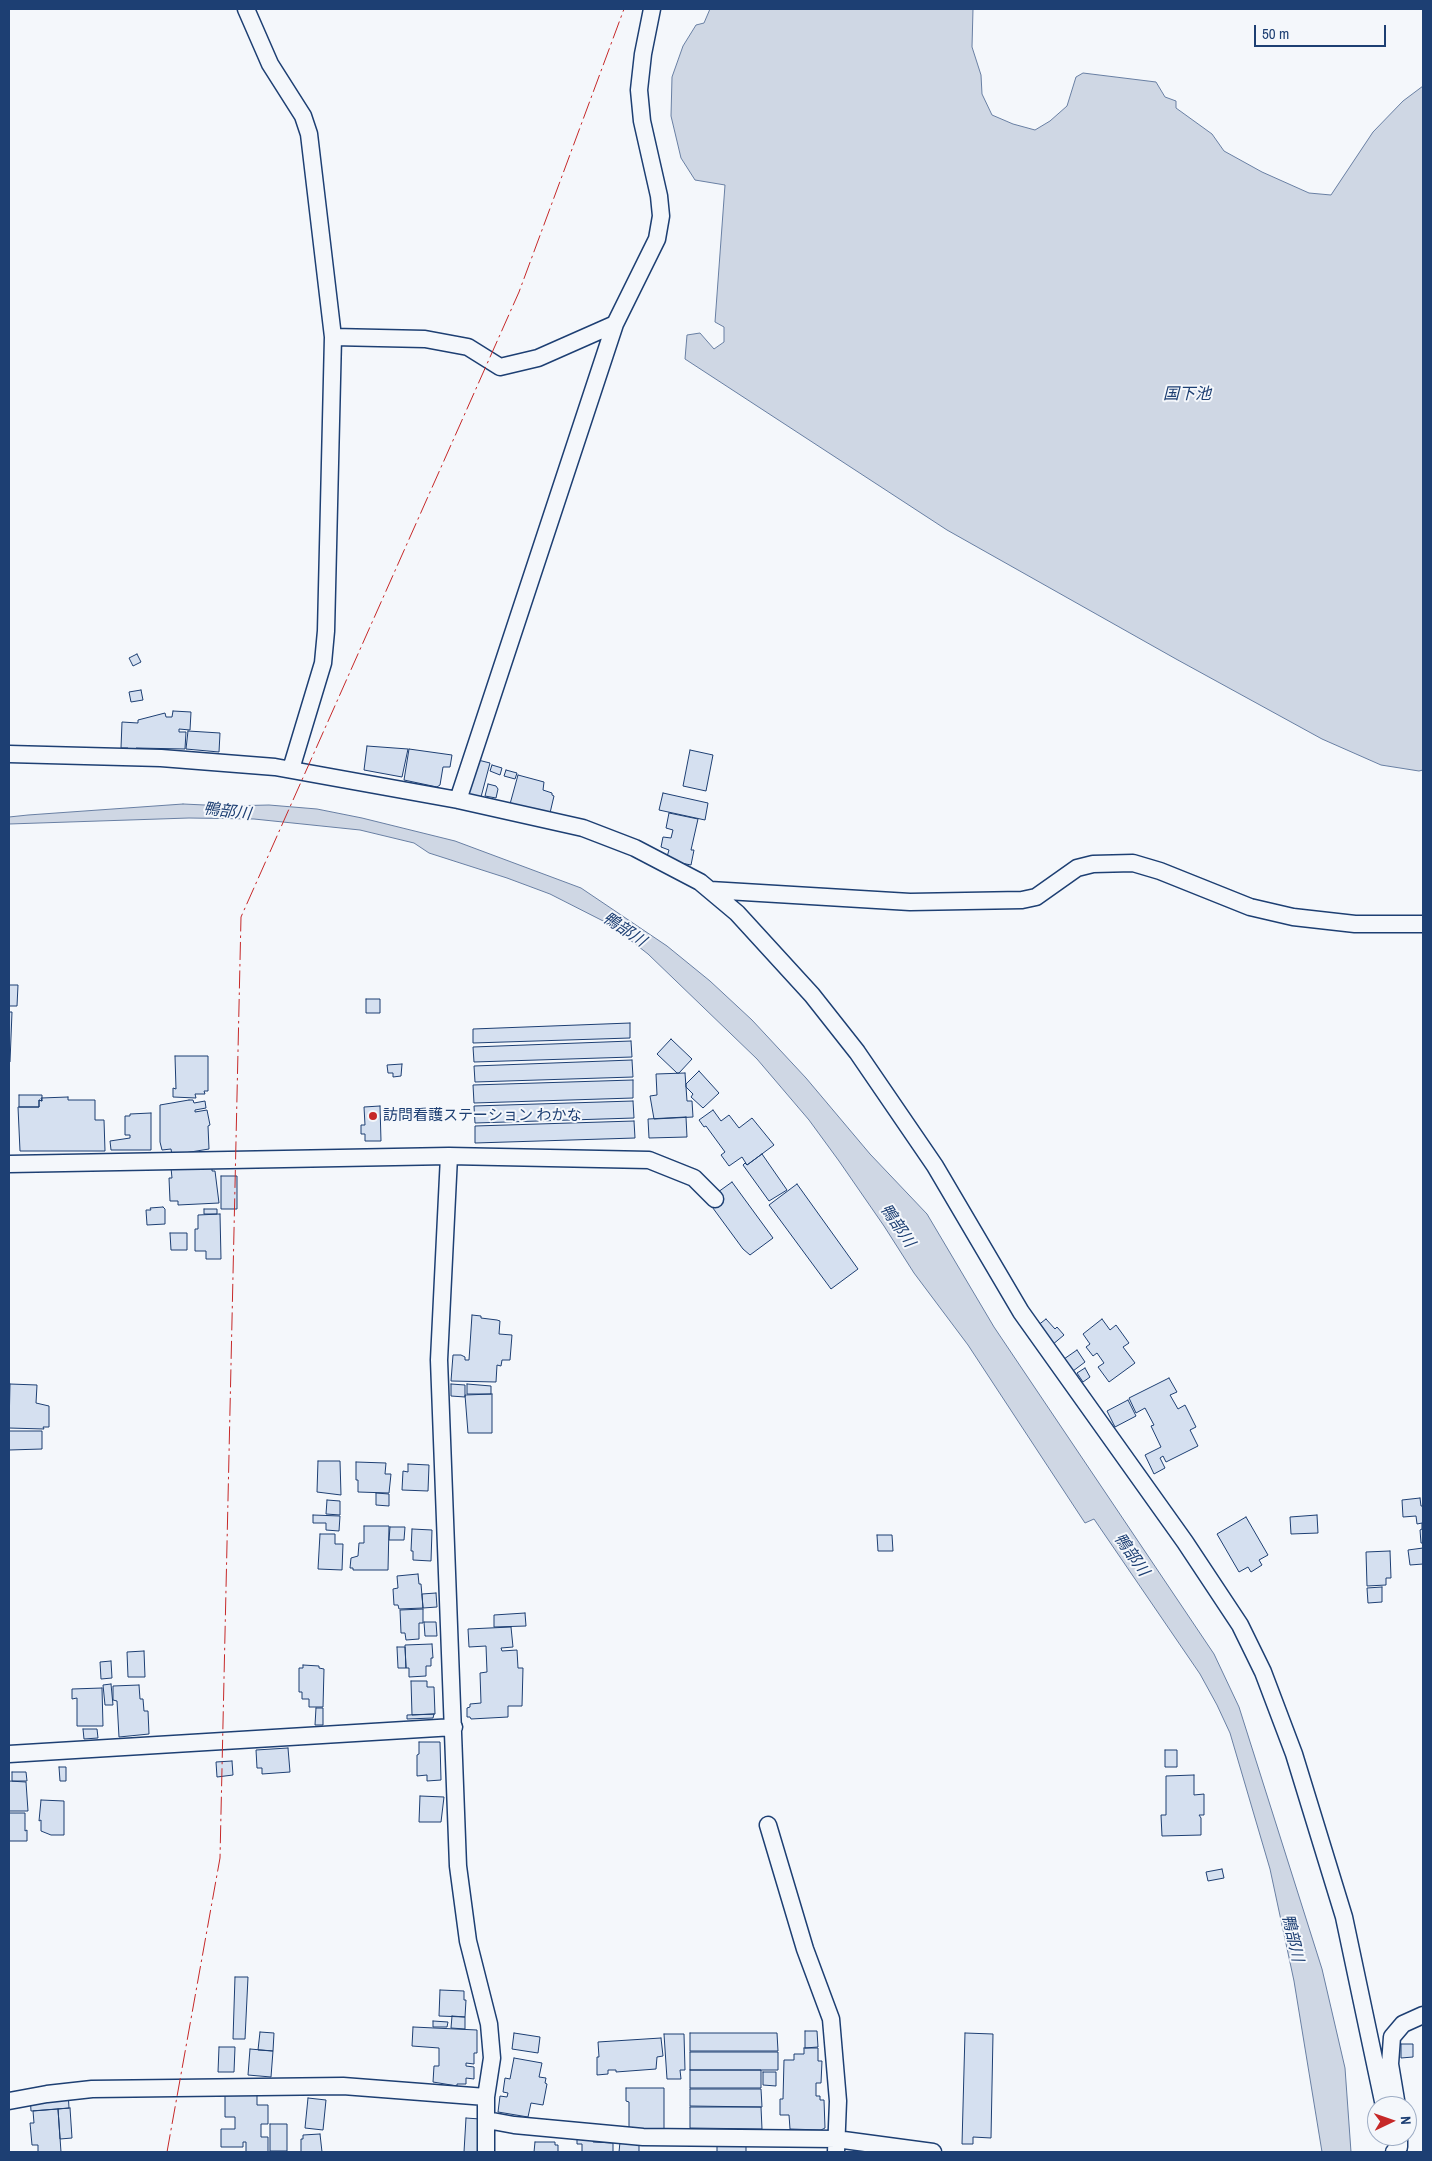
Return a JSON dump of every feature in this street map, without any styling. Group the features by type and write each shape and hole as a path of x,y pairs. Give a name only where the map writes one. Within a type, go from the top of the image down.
{"street":[{"path":"246,9 270,64 303,116 309,134 333,337 326,631 320,672 291,769"},
{"path":"458,800 615,324 657,239 661,216 659,196 642,121 639,90 643,54 652,9"},
{"path":"333,337 425,339 468,348 500,367 538,358 615,324"},
{"path":"9,754 161,758 291,769 458,800 583,828 635,848 700,882 737,913 806,988 856,1052 935,1166 1021,1312 1180,1534 1240,1625 1263,1672 1294,1754 1344,1917 1382,2096"},
{"path":"710,890 910,902 1022,900 1036,897 1077,868 1093,864 1133,863 1160,871 1250,907 1293,917 1355,924 1423,924"},
{"path":"449,1156 439,1360 458,1866 468,1941 489,2024 492,2058 486,2097 486,2152"},
{"path":"9,1164 449,1156 649,1160 694,1178 715,1199"},
{"path":"9,1754 454,1727"},
{"path":"768,1825 805,1949 832,2018 838,2101 836,2145"},
{"path":"1395,2096 1390,2064 1392,2037 1403,2024 1423,2015"},
{"path":"9,2100 92,2089 343,2086 486,2097"},
{"path":"487,2120 514,2125 644,2137 836,2145 933,2152"}],"water":[{"name":"国下池","path":"710,9 973,9 972,47 981,75 982,94 992,115 1013,124 1035,130 1050,121 1067,106 1076,77 1083,73 1156,82 1165,97 1176,101 1176,108 1212,134 1224,151 1262,172 1309,193 1331,195 1373,132 1403,101 1423,86 1423,770 1381,765 1322,739 1176,659 947,530 685,359 687,335 700,333 714,349 724,342 724,327 715,322 725,185 695,180 681,158 671,116 672,77 683,46 696,25 704,23"},
{"name":"鴨部川","path":"183,804 269,805 317,809 362,818 455,841 581,888 667,946 710,981 752,1020 806,1078 870,1154 927,1214 994,1327 1214,1654 1239,1707 1322,1969 1345,2068 1351,2152 1322,2152 1294,1981 1270,1869 1230,1733 1217,1705 1200,1674 1094,1519 1085,1523 968,1345 914,1273 839,1161 809,1120 757,1059 648,954 611,925 550,894 429,853 414,843 360,830 254,819 189,818 9,824 9,817"}],"building":[{"path":"137,654 141,662 133,666 129,658"},
{"path":"141,690 143,700 131,702 129,692"},
{"path":"173,711 191,712 190,730 179,729 179,732 186,732 185,749 136,748 136,751 127,751 128,748 121,748 122,722 138,723 138,720 165,713 166,717 172,717"},
{"path":"188,731 220,733 219,752 186,749"},
{"path":"367,746 408,749 402,777 364,770"},
{"path":"409,749 452,755 450,767 443,767 440,785 437,787 404,780"},
{"path":"690,750 713,755 706,791 683,786"},
{"path":"474,759 490,763 481,797 466,794"},
{"path":"492,765 502,768 500,775 490,771"},
{"path":"506,770 517,773 515,779 504,776"},
{"path":"518,775 544,782 543,790 552,793 554,796 550,813 510,804"},
{"path":"488,784 496,786 498,789 496,798 485,796"},
{"path":"663,793 708,803 705,820 659,810"},
{"path":"669,813 698,819 691,850 694,850 691,865 666,860 669,850 661,847 663,837 671,838 673,830 666,828"},
{"path":"9,985 18,985 17,1006 9,1006"},
{"path":"366,999 380,999 380,1013 366,1013"},
{"path":"9,1012 12,1012 10,1062 9,1062"},
{"path":"630,1023 630,1038 473,1043 473,1029"},
{"path":"671,1039 692,1059 679,1073 657,1054"},
{"path":"631,1041 632,1057 474,1062 473,1047"},
{"path":"175,1056 208,1056 208,1091 204,1091 205,1094 195,1094 196,1098 173,1097 173,1088 176,1089"},
{"path":"632,1060 633,1077 475,1082 474,1066"},
{"path":"402,1064 401,1076 393,1077 393,1073 388,1073 387,1065"},
{"path":"699,1071 719,1093 703,1108 691,1097 693,1094 686,1087 686,1084"},
{"path":"685,1073 687,1101 692,1101 693,1117 654,1119 650,1096 657,1095 656,1074"},
{"path":"633,1080 633,1098 474,1103 473,1085"},
{"path":"19,1095 42,1095 42,1101 39,1100 39,1107 19,1107"},
{"path":"68,1097 68,1100 95,1100 95,1120 104,1120 105,1151 20,1151 18,1107 39,1107 39,1100 42,1101 41,1098"},
{"path":"193,1100 194,1103 205,1101 206,1108 195,1110 195,1112 207,1110 210,1125 208,1126 209,1149 172,1155 171,1149 162,1150 160,1142 160,1105"},
{"path":"633,1101 634,1118 475,1123 474,1106"},
{"name":"訪問看護ステーション わかな","path":"380,1106 381,1141 365,1141 365,1134 361,1134 361,1125 365,1125 364,1107"},
{"path":"713,1110 721,1121 729,1115 739,1128 752,1118 774,1145 747,1165 742,1157 729,1166 721,1155 725,1152 706,1126 704,1127 699,1120"},
{"path":"151,1113 151,1150 111,1150 110,1141 130,1138 130,1135 125,1135 125,1116"},
{"path":"686,1117 687,1137 649,1138 648,1119"},
{"path":"634,1121 635,1138 475,1143 475,1126"},
{"path":"762,1154 787,1190 769,1201 743,1165 745,1163 747,1165"},
{"path":"192,1167 192,1169 212,1168 212,1171 215,1171 219,1203 178,1205 178,1201 170,1201 169,1178 172,1178 171,1168"},
{"path":"221,1176 237,1176 237,1209 221,1209"},
{"path":"732,1182 773,1238 750,1255 743,1249 707,1200"},
{"path":"797,1184 858,1269 831,1289 769,1205"},
{"path":"163,1207 165,1209 165,1224 147,1225 146,1210"},
{"path":"204,1209 217,1209 217,1214 204,1214"},
{"path":"220,1214 221,1259 206,1259 206,1251 195,1251 195,1229 198,1229 198,1215"},
{"path":"170,1233 187,1233 187,1250 171,1250"},
{"path":"472,1315 500,1321 499,1334 512,1335 510,1360 502,1360 501,1366 497,1365 496,1382 451,1381 453,1355 461,1355 465,1357 465,1360 469,1360"},
{"path":"1046,1319 1064,1335 1052,1345 1037,1326"},
{"path":"1102,1319 1110,1330 1116,1325 1129,1343 1123,1347 1135,1363 1109,1382 1098,1367 1104,1363 1097,1353 1093,1356 1086,1347 1090,1344 1083,1334"},
{"path":"1077,1350 1085,1362 1073,1371 1064,1359"},
{"path":"1085,1368 1090,1377 1083,1382 1077,1373"},
{"path":"1169,1378 1177,1392 1170,1395 1178,1409 1185,1405 1196,1427 1190,1430 1198,1446 1166,1462 1163,1456 1160,1458 1165,1468 1154,1474 1145,1455 1161,1447 1151,1426 1154,1425 1145,1408 1136,1413 1129,1398"},
{"path":"10,1384 37,1385 36,1403 49,1406 49,1427 43,1427 44,1429 9,1428"},
{"path":"451,1384 465,1385 465,1397 451,1396"},
{"path":"467,1384 491,1386 491,1394 467,1394"},
{"path":"492,1394 492,1433 468,1433 465,1395"},
{"path":"1128,1400 1136,1416 1115,1427 1107,1411"},
{"path":"9,1431 42,1431 42,1449 9,1450"},
{"path":"318,1461 340,1461 341,1495 317,1492"},
{"path":"356,1462 386,1463 385,1474 391,1474 389,1493 358,1492"},
{"path":"408,1464 429,1465 428,1491 402,1490 403,1471 408,1472"},
{"path":"376,1493 389,1494 389,1506 376,1505"},
{"path":"1420,1498 1421,1506 1423,1506 1423,1543 1421,1543 1420,1530 1422,1529 1422,1523 1417,1524 1416,1516 1403,1517 1402,1500"},
{"path":"327,1500 340,1501 340,1515 326,1514"},
{"path":"313,1515 340,1516 339,1531 326,1530 326,1523 313,1523"},
{"path":"1317,1515 1318,1533 1291,1534 1290,1517"},
{"path":"1246,1517 1268,1555 1259,1560 1262,1565 1251,1572 1248,1567 1239,1572 1217,1534"},
{"path":"364,1526 389,1526 388,1570 353,1570 353,1568 350,1568 351,1558 358,1556 359,1543 364,1543"},
{"path":"390,1527 405,1527 404,1540 389,1540"},
{"path":"412,1529 432,1530 431,1561 413,1560 413,1551 411,1551"},
{"path":"320,1534 335,1534 335,1544 343,1544 342,1570 318,1569"},
{"path":"877,1535 892,1535 893,1551 878,1551"},
{"path":"1423,1548 1423,1564 1410,1565 1408,1550"},
{"path":"1390,1551 1391,1578 1386,1578 1386,1585 1367,1586 1366,1552"},
{"path":"418,1574 419,1584 421,1584 423,1608 399,1609 398,1605 394,1605 393,1589 398,1588 397,1576"},
{"path":"1382,1587 1382,1602 1368,1603 1367,1588"},
{"path":"436,1593 437,1607 423,1608 422,1594"},
{"path":"423,1609 423,1623 419,1623 419,1639 406,1640 405,1633 401,1633 400,1610"},
{"path":"525,1613 526,1626 494,1627 494,1615"},
{"path":"424,1622 436,1622 437,1636 425,1636"},
{"path":"511,1627 513,1647 501,1648 502,1651 517,1650 518,1668 523,1668 522,1706 508,1706 508,1717 471,1719 467,1717 467,1708 470,1707 470,1704 481,1703 480,1673 487,1672 486,1646 469,1647 468,1629"},
{"path":"432,1644 433,1658 431,1658 431,1666 426,1666 426,1676 409,1677 409,1668 406,1668 405,1645"},
{"path":"397,1647 405,1647 406,1668 398,1668"},
{"path":"144,1651 145,1677 128,1677 127,1652"},
{"path":"111,1661 112,1678 101,1679 100,1662"},
{"path":"303,1665 319,1666 319,1668 324,1669 323,1707 309,1707 309,1699 302,1699 302,1692 299,1692 299,1668 303,1668"},
{"path":"411,1681 427,1681 427,1687 434,1687 435,1714 412,1715"},
{"path":"111,1684 113,1705 105,1705 103,1685"},
{"path":"139,1685 140,1699 143,1699 144,1711 148,1711 149,1734 119,1737 117,1701 113,1700 113,1686"},
{"path":"102,1688 103,1726 77,1726 77,1698 72,1699 72,1689"},
{"path":"316,1708 323,1708 323,1725 315,1725"},
{"path":"434,1714 433,1718 407,1719 407,1715"},
{"path":"83,1729 97,1729 98,1738 84,1739"},
{"path":"419,1742 440,1742 441,1780 427,1781 427,1775 417,1776"},
{"path":"288,1748 290,1772 262,1774 262,1768 257,1768 256,1750"},
{"path":"1165,1750 1177,1750 1177,1767 1165,1767"},
{"path":"232,1761 233,1775 217,1777 216,1762"},
{"path":"59,1767 66,1767 66,1781 60,1781"},
{"path":"12,1772 26,1772 27,1781 12,1781"},
{"path":"1194,1775 1194,1795 1204,1794 1204,1815 1199,1815 1201,1818 1201,1835 1162,1836 1161,1815 1166,1815 1166,1776"},
{"path":"9,1781 26,1782 28,1811 9,1811"},
{"path":"420,1796 444,1797 441,1822 419,1822"},
{"path":"41,1800 64,1801 64,1835 51,1835 41,1831 41,1820 39,1821"},
{"path":"9,1813 25,1813 27,1841 9,1841"},
{"path":"1222,1869 1224,1878 1208,1881 1206,1872"},
{"path":"235,1977 248,1977 245,2039 233,2039"},
{"path":"440,1990 464,1991 464,2000 466,2000 465,2017 439,2016"},
{"path":"452,2016 465,2017 465,2029 451,2028"},
{"path":"433,2021 448,2022 447,2027 433,2027"},
{"path":"413,2027 477,2030 477,2053 474,2053 474,2064 466,2063 466,2066 474,2067 474,2079 466,2078 466,2084 457,2084 457,2086 433,2082 434,2066 439,2066 439,2048 412,2046"},
{"path":"805,2031 817,2031 818,2047 805,2048"},
{"path":"260,2032 274,2033 273,2051 258,2050"},
{"path":"514,2033 540,2037 538,2053 512,2049"},
{"path":"690,2033 777,2033 778,2051 690,2051"},
{"path":"965,2033 993,2034 991,2138 973,2137 973,2144 962,2144"},
{"path":"664,2034 684,2034 685,2070 680,2070 681,2079 667,2079"},
{"path":"661,2038 663,2056 657,2057 656,2069 616,2072 616,2070 608,2070 608,2074 597,2075 598,2042"},
{"path":"1401,2044 1413,2044 1413,2057 1401,2058"},
{"path":"219,2047 235,2047 234,2072 218,2072"},
{"path":"804,2048 818,2048 818,2061 822,2061 821,2083 816,2083 816,2096 820,2096 820,2100 824,2100 825,2128 821,2130 790,2129 789,2115 780,2115 780,2099 783,2099 784,2060 794,2060 794,2054 804,2054"},
{"path":"250,2049 273,2051 271,2077 248,2075"},
{"path":"690,2052 778,2052 778,2070 690,2070"},
{"path":"514,2058 542,2063 539,2077 546,2078 545,2083 547,2084 543,2105 531,2103 528,2117 498,2112 500,2096 507,2097 508,2093 503,2092 505,2078 510,2079"},
{"path":"690,2070 761,2070 761,2088 690,2088"},
{"path":"763,2072 776,2072 776,2086 763,2085"},
{"path":"626,2088 664,2088 664,2129 629,2129 629,2102 626,2101"},
{"path":"690,2089 761,2089 762,2107 690,2106"},
{"path":"68,2091 69,2108 31,2111 30,2095"},
{"path":"225,2095 257,2095 257,2105 268,2105 268,2124 261,2124 261,2137 268,2137 268,2152 246,2152 246,2142 243,2142 243,2147 221,2147 221,2129 235,2129 235,2117 225,2117"},
{"path":"308,2098 326,2100 323,2130 305,2128"},
{"path":"690,2107 761,2107 762,2129 690,2128"},
{"path":"70,2108 72,2138 60,2139 58,2109"},
{"path":"58,2109 61,2152 38,2152 38,2145 32,2145 30,2123 34,2123 33,2111"},
{"path":"466,2118 480,2119 478,2152 464,2152"},
{"path":"270,2124 287,2124 287,2151 270,2151"},
{"path":"320,2134 322,2152 301,2152 301,2139 303,2139 303,2135"},
{"path":"577,2135 593,2135 593,2142 613,2143 613,2152 582,2152 582,2144 577,2144"},
{"path":"535,2142 555,2142 555,2145 558,2145 558,2152 534,2152"},
{"path":"620,2142 639,2143 639,2152 619,2152"},
{"path":"717,2144 746,2145 746,2152 717,2152"}],"power":[{"path":"167,2152 220,1858 241,917 519,292 624,9"}],"place":[{"name":"訪問看護ステーション わかな","path":"373,1116"}]}
